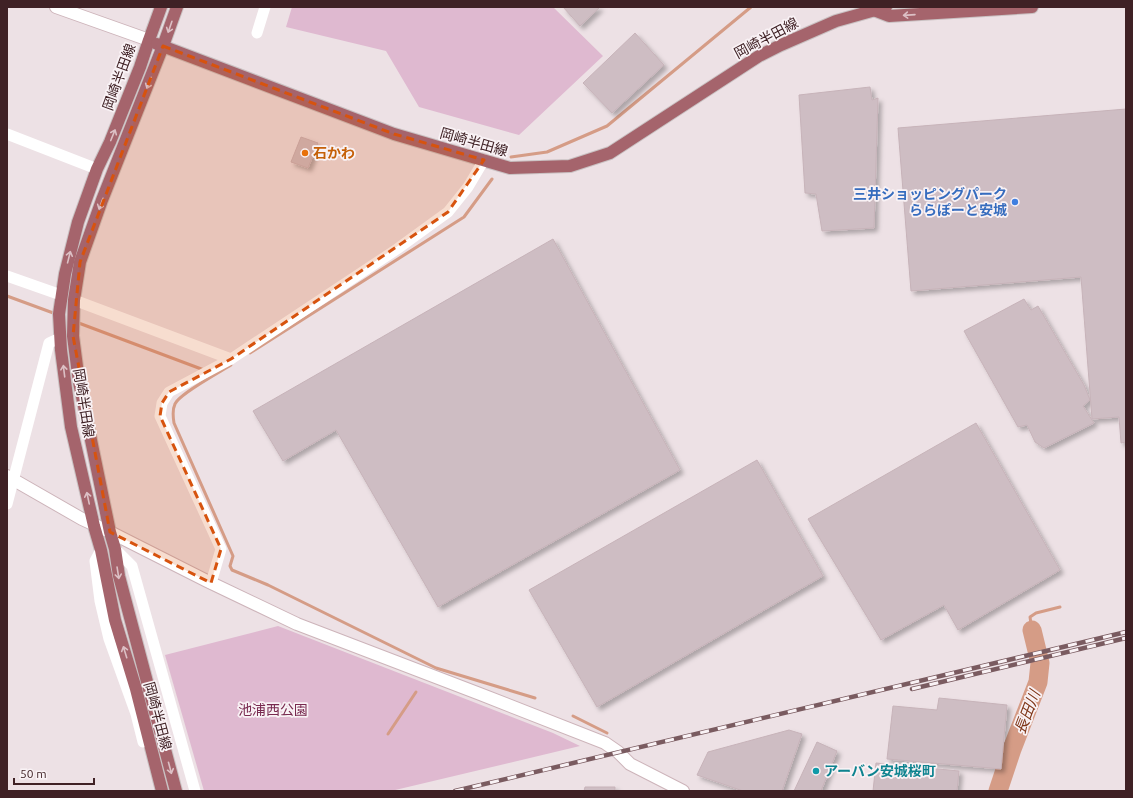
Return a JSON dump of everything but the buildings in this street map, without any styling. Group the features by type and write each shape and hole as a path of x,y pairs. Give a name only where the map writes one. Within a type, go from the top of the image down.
{"main road":[{"path":"149,40 161,7"},
{"path":"163,46 177,7"},
{"name":"岡崎半田線","path":"162,791 136,689 115,620 101,550 71,426 60,338 59,314 61,295 78,222 97,169 110,142 149,40 394,134 510,168 570,166 610,153 759,56 781,44 836,21 881,9 889,16 1032,7"},
{"name":"岡崎半田線","path":"163,46 102,200 80,262 74,300 73,336 79,382 110,532 115,549 119,576 176,791"}],"street":[{"path":"56,7 149,40"},
{"path":"257,33 265,7"},
{"path":"7,134 97,169"},
{"path":"211,583 221,549 160,416 162,403 169,392 231,359 397,249 448,212 468,187 484,160"},
{"path":"7,276 61,295"},
{"path":"74,300 231,359"},
{"path":"7,504 10,478 49,343 60,338"},
{"path":"10,478 94,526 110,532 297,624 605,744 618,752 630,764 683,791"},
{"path":"115,549 132,566 195,791"},
{"path":"101,550 95,561 100,601 109,639 136,714 156,791"}],"highlighted area":[{"path":"163,46 394,134 484,160 448,212 231,359 169,392 162,403 160,416 221,549 211,583 110,532 73,336 80,262"}],"green space":[{"path":"292,7 553,7 603,56 519,135 419,107 386,51 286,27"},
{"name":"池浦西公園","path":"278,626 553,733 580,746 391,791 204,791 165,655"}],"waterway":[{"path":"511,157 547,152 607,126 751,7"},
{"path":"250,353 464,217 492,179"},
{"path":"7,296 56,314"},
{"path":"76,322 204,370"},
{"path":"231,365 200,383 178,400 173,409 173,414 174,423 233,556 230,566 232,570 268,585 436,668 535,698"},
{"path":"1032,630 1030,617 1036,613 1060,607"},
{"name":"長田川","path":"998,791 1012,749 1038,682 1040,663 1032,630"},
{"path":"388,734 416,692"},
{"path":"573,716 607,733"}],"railway":[{"path":"455,791 1126,632"},
{"path":"912,689 1126,638"}],"place":[{"name":"石かわ","path":"305,153"},
{"name":"三井ショッピングパーク ららぽーと安城","path":"1015,202"},
{"name":"アーバン安城桜町","path":"816,771"}]}
